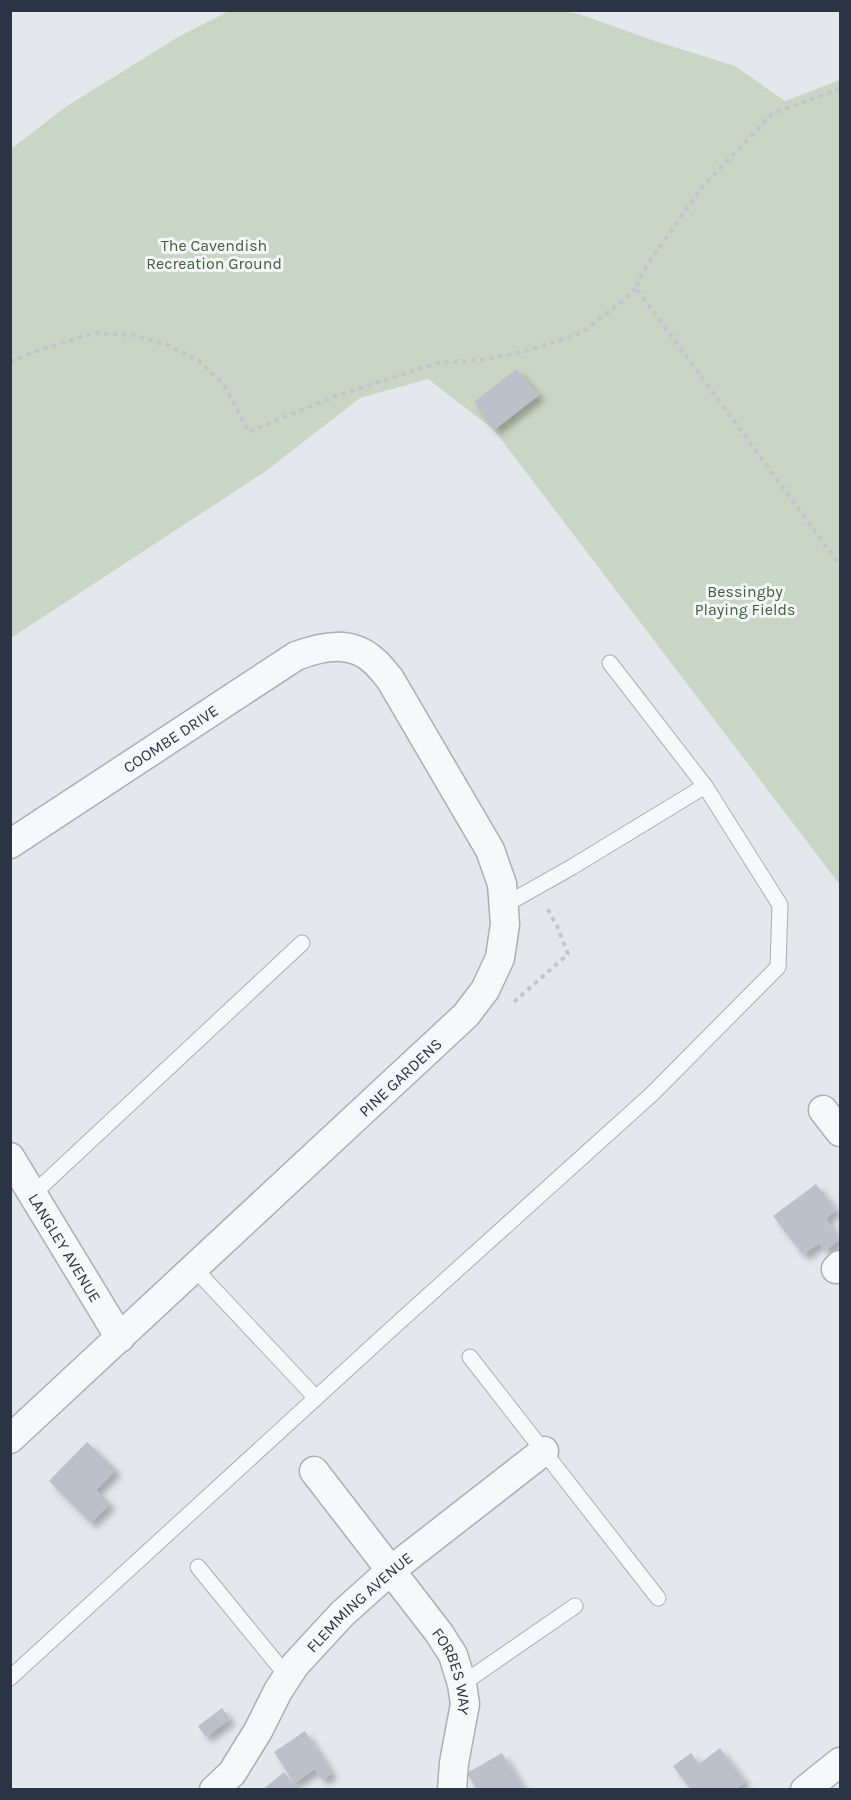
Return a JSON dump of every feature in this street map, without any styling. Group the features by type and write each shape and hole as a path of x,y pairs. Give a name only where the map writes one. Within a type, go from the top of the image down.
{"street":[{"name":"COOMBE DRIVE","path":"10,844 296,656 317,648 337,646"},
{"name":"PINE GARDENS","path":"10,1439 466,1016 485,990 500,958 505,924 502,884 490,850 390,680 375,661 360,651 337,646"},
{"path":"823,1110 840,1132"},
{"name":"LANGLEY AVENUE","path":"10,1157 120,1338"},
{"name":"FLEMMING AVENUE","path":"214,1790 232,1773 295,1665 342,1614 390,1571 544,1451"},
{"name":"FORBES WAY","path":"314,1471 439,1633 453,1655 462,1684 465,1704 454,1763 452,1790"},
{"path":"805,1790 840,1762"}],"lane":[{"path":"10,1678 652,1094 778,967 780,905 705,786 610,663"},
{"path":"503,906 573,867 705,786"},
{"path":"33,1194 302,943"},
{"path":"195,1269 316,1398"},
{"path":"470,1357 658,1598"},
{"path":"198,1568 287,1676"},
{"path":"462,1684 575,1606"}],"path":[{"path":"10,362 39,350 95,333 133,335 165,344 198,360 224,385 249,432 330,398 437,363 480,360 523,352 580,333 625,299 636,288 643,271 703,186 772,113 840,89"},
{"path":"636,288 840,565"}],"green space":[{"name":"The Cavendish Recreation Ground","path":"231,10 560,11 579,14 735,66 785,101 840,80 840,885 494,430 428,379 360,398 266,471 11,638 11,149 64,108 178,37"}],"building":[{"path":"516,369 539,395 494,430 474,402"},
{"path":"816,1184 836,1210 826,1218 840,1239 825,1251 819,1243 803,1255 773,1216"},
{"path":"87,1442 116,1470 96,1490 110,1504 91,1523 49,1481"},
{"path":"222,1708 230,1719 206,1737 198,1726"},
{"path":"305,1731 332,1773 322,1780 315,1769 294,1783 274,1752"},
{"path":"720,1748 745,1782 735,1790 691,1790 673,1766 691,1753 699,1764"},
{"path":"502,1753 523,1788 521,1790 477,1790 467,1773"},
{"path":"284,1772 297,1790 262,1790"}],"park label":[{"name":"Bessingby Playing Fields","path":"745,600"}]}
